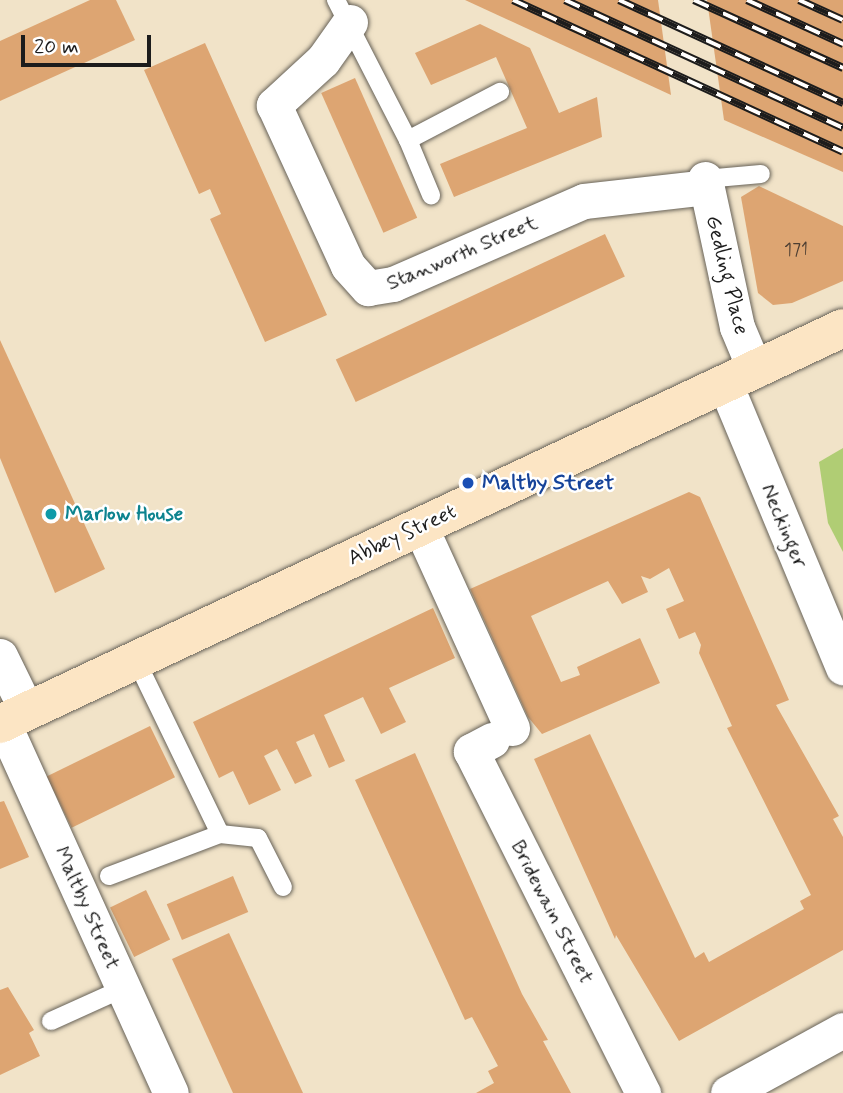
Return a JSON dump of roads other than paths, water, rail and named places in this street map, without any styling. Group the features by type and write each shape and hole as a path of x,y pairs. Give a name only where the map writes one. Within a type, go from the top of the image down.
{"main road":[{"name":"Abbey Street","path":"10,719 843,328"}],"street":[{"name":"Stanworth Street","path":"343,11 323,60 274,104 348,266 368,288 393,284 584,201 705,183"},
{"name":"Gedling Place","path":"705,183 737,327 740,377"},
{"name":"Neckinger","path":"740,377 843,667"},
{"name":"Bridewain Street","path":"420,526 502,734 471,751 643,1093"},
{"name":"Maltby Street","path":"0,656 10,719 171,1093"},
{"path":"728,1093 843,1030"}],"lane":[{"path":"343,11 408,140 430,195"},
{"path":"408,140 500,92"},
{"path":"705,183 761,174"},
{"path":"136,660 220,834"},
{"path":"109,876 220,834 258,838 283,887"},
{"path":"51,1021 124,988"}],"railway":[{"path":"513,0 843,152"},
{"path":"565,0 843,128"},
{"path":"619,0 843,103"},
{"path":"694,0 843,68"},
{"path":"747,0 843,44"},
{"path":"799,0 843,20"}],"place":[{"name":"Maltby Street","path":"468,483"},
{"name":"Marlow House","path":"51,514"}]}
